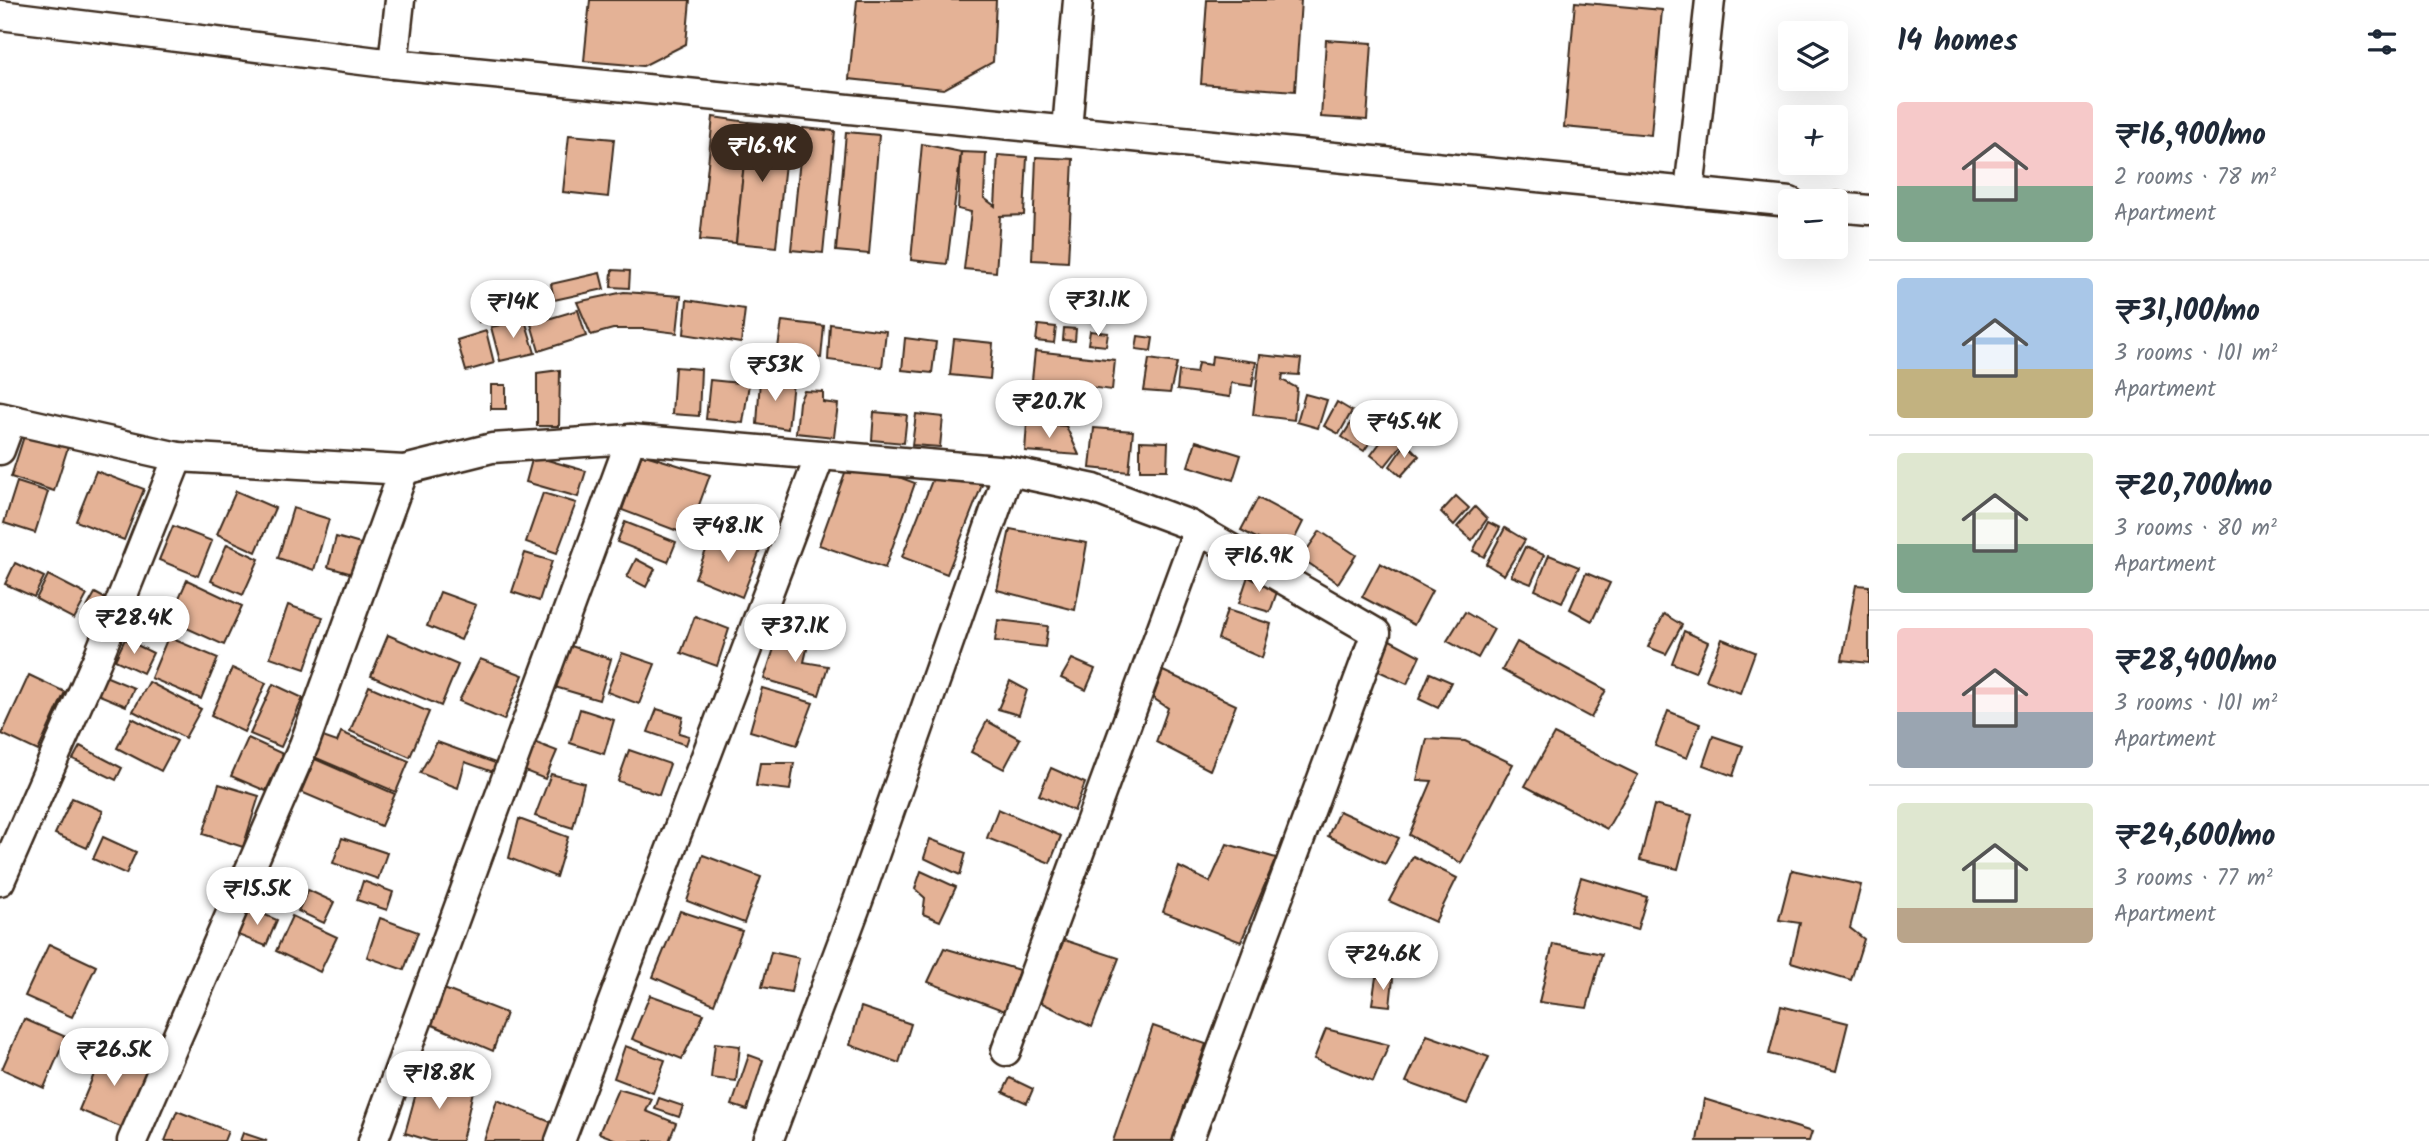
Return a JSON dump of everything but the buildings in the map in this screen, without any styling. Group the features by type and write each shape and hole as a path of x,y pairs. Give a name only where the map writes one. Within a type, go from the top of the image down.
{"street":[{"path":"393,64 400,0"},
{"path":"1067,130 1078,0"},
{"path":"1689,192 1710,0"},
{"path":"0,15 393,64 1778,201"},
{"path":"1848,208 1869,210"},
{"path":"0,450 5,418 178,457 404,470 492,448 631,439 1009,471 1094,489 1199,530 1376,633 1188,1141"},
{"path":"373,1141 631,439"},
{"path":"561,1141 820,456"},
{"path":"0,881 97,660 178,457"},
{"path":"132,1141 304,745 404,470"},
{"path":"768,1141 859,898 1009,471"},
{"path":"1006,1051 1199,530"}]}
